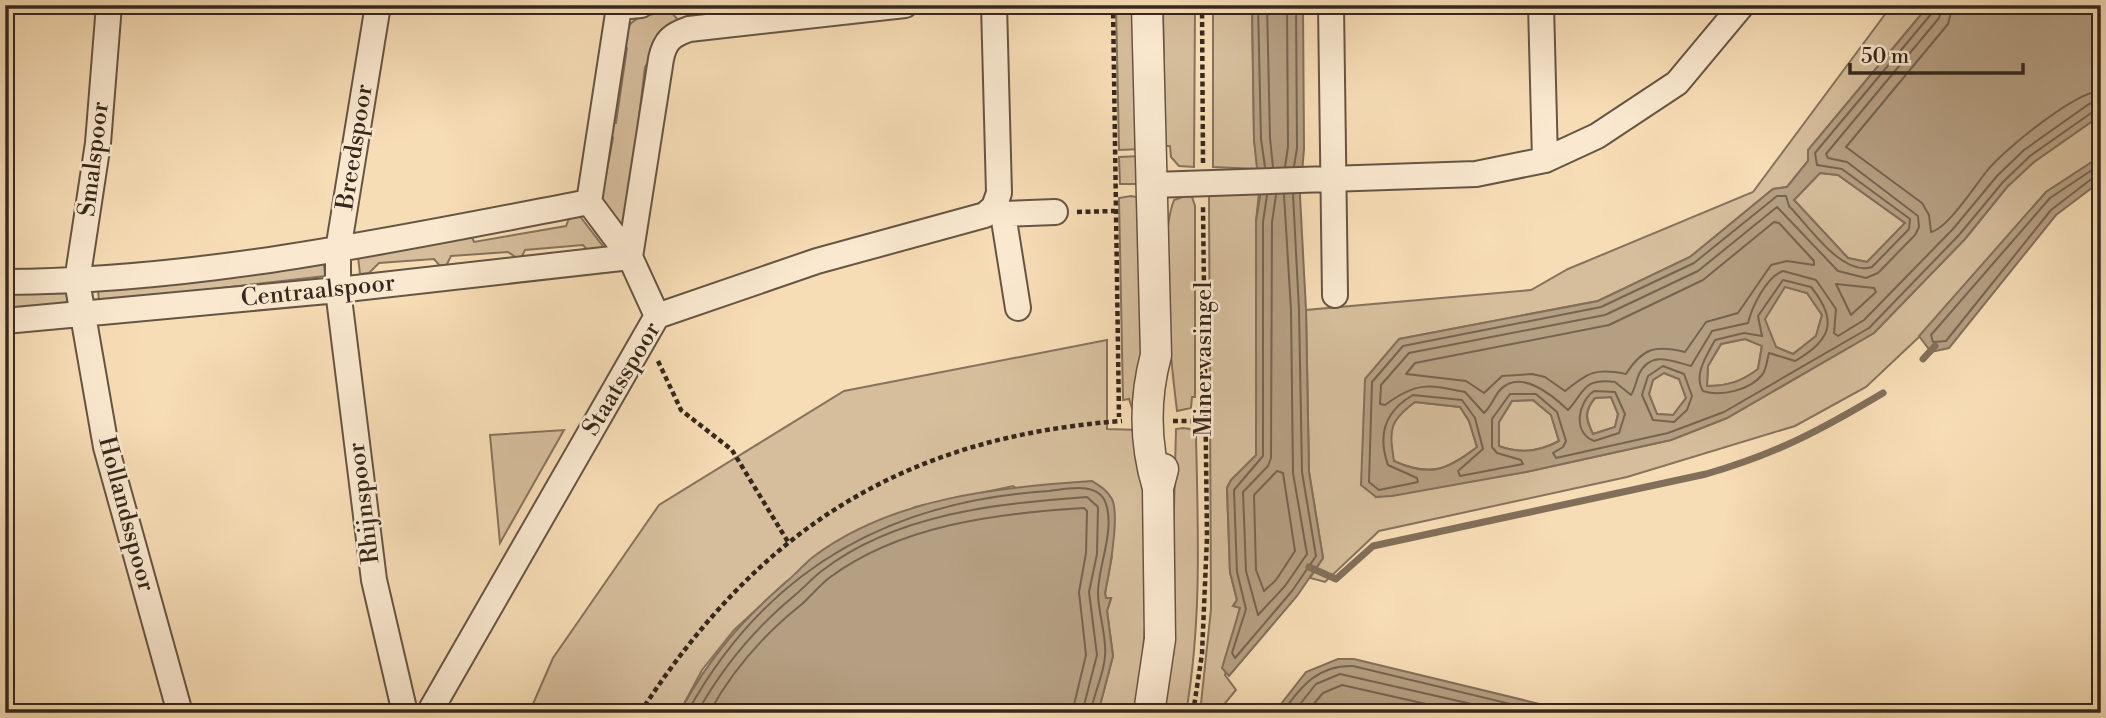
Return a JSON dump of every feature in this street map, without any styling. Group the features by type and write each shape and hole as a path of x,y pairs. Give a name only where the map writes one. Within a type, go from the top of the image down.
{"street":[{"name":"Smalspoor","path":"80,313 76,281 99,143 109,5"},
{"name":"Breedspoor","path":"338,290 338,250 378,5"},
{"path":"630,257 661,59 664,46 673,35 689,29 905,5"},
{"path":"994,5 999,211 1018,308"},
{"name":"Minervasingel","path":"1147,5 1156,355 1167,383 1166,452 1158,488 1160,639 1149,713"},
{"path":"1331,5 1324,181 1335,295"},
{"path":"1541,5 1545,160"},
{"path":"1153,185 1476,174 1545,160 1597,136 1677,83 1742,5"},
{"path":"626,6 589,202 630,257 651,326"},
{"name":"Centraalspoor","path":"5,282 76,281 338,250 589,202"},
{"name":"Staatsspoor","path":"429,713 651,326 817,261 999,211 1055,212"},
{"name":"Centraalspoor","path":"5,321 338,290 630,257"},
{"name":"Rhijnspoor","path":"338,290 374,580 405,713"},
{"name":"Hollandsspoor","path":"80,313 106,447 180,713"}],"path":[{"path":"640,713 676,657 712,613 788,542 857,495 931,458 1024,433 1120,421 1113,5"},
{"name":"Minervasingel","path":"1194,713 1202,654 1207,537 1202,5"},
{"path":"1055,212 1115,211"},
{"path":"651,326 681,410 732,450 788,542"}],"shaded area":[{"path":"790,5 843,5 676,27 645,67 638,125 646,132 626,238 601,201 613,138 607,131 608,123 616,123 627,48 620,40 625,31 634,20 653,14 671,12 679,21"},
{"path":"1116,5 1137,7 1141,149 1119,150"},
{"path":"1163,5 1195,5 1194,167 1179,166 1171,157 1170,146 1165,146"},
{"path":"1213,5 1252,5 1254,140 1258,169 1213,167"},
{"path":"1892,5 1929,5 1808,150 1808,161 1787,187 1773,189 1690,257 1598,301 1399,339 1376,497 1526,472 1671,440 1727,418 1874,333 1965,239 2007,187 2034,162 2101,115 2101,156 2046,192 1936,321 1866,387 1795,426 1627,477 1379,531 1325,582 1310,578 1323,558 1309,472 1306,310 1531,290 1568,269 1753,192"},
{"path":"1141,156 1142,184 1120,184 1119,157"},
{"path":"1820,173 1838,175 1905,223 1867,262 1848,258 1794,200"},
{"path":"1259,192 1256,221 1256,456 1231,480 1227,488 1230,572 1237,600 1233,606 1240,607 1225,675 1236,690 1217,713 1200,713 1211,609 1209,195"},
{"path":"1191,194 1195,206 1195,397 1192,397 1191,408 1177,411 1167,303 1166,244 1174,200"},
{"path":"1119,198 1142,198 1143,334 1140,411 1133,411 1129,399 1123,400"},
{"path":"579,215 605,249 590,253 583,245 525,250 520,260 508,252 451,256 446,266 441,267 434,259 379,263 369,273 360,274 358,257 471,235 474,242 566,226 570,216"},
{"path":"324,264 325,276 99,302 98,289"},
{"path":"1785,286 1807,293 1822,315 1816,336 1793,354 1776,347 1764,319"},
{"path":"67,289 68,305 5,313 5,290"},
{"path":"1745,339 1762,345 1758,369 1734,382 1707,386 1708,366 1721,344"},
{"path":"1107,340 1107,429 1142,430 1147,572 1144,641 1136,713 1098,713 1113,656 1107,611 1111,599 1106,598 1105,593 1112,556 1013,486 915,507 786,582 734,630 702,670 679,713 529,713 553,658 659,505 844,391"},
{"path":"1664,373 1679,379 1686,398 1673,415 1657,414 1649,394 1653,380"},
{"path":"1611,397 1618,414 1615,427 1593,434 1588,419 1589,407 1595,398"},
{"path":"1533,400 1551,415 1559,441 1529,451 1498,446 1499,422 1512,401"},
{"path":"1415,402 1460,407 1469,421 1477,447 1438,469 1418,469 1393,461 1392,427 1400,415"},
{"path":"1176,429 1190,429 1196,436 1198,575 1195,644 1186,713 1161,713 1171,629"},
{"path":"564,430 500,543 490,435"}],"water":[{"path":"1252,5 1303,5 1304,149 1300,196 1306,310 1309,472 1323,558 1297,596 1229,676 1222,668 1240,608 1233,606 1237,600 1230,572 1227,488 1231,480 1256,455 1256,221 1260,197 1254,140"},
{"path":"1929,5 2101,5 2101,115 2034,162 2007,187 1965,239 1874,333 1727,418 1671,440 1526,472 1392,496 1376,497 1361,485 1365,379 1399,339 1598,301 1690,257 1773,189 1787,187 1808,161 1808,150","holes":["1820,173 1838,175 1905,223 1867,262 1848,258 1794,200","1785,287 1807,293 1822,315 1816,336 1793,354 1776,347 1765,319","1745,339 1762,346 1758,369 1734,382 1707,386 1708,366 1721,344","1664,373 1679,379 1686,398 1673,415 1657,414 1649,394 1653,380","1611,397 1618,414 1615,427 1593,434 1588,424 1589,407 1595,398","1533,400 1551,415 1559,441 1529,451 1507,449 1499,446 1499,422 1512,401","1415,402 1460,407 1469,421 1477,447 1456,462 1437,469 1406,466 1394,461 1392,434 1400,415"]},
{"path":"2101,156 2101,181 2056,215 1949,348 1931,352 1919,336 2046,192"},
{"path":"1092,481 1112,499 1115,518 1105,593 1106,598 1111,598 1107,611 1113,656 1098,713 679,713 702,675 739,627 809,560 844,537 876,521 946,499 1020,487"},
{"path":"1338,659 1354,659 1577,713 1274,713 1306,672"}],"waterway":[{"path":"1923,359 1935,346"},
{"path":"1309,567 1336,579 1373,546 1706,474 1798,440 1883,393"}]}
